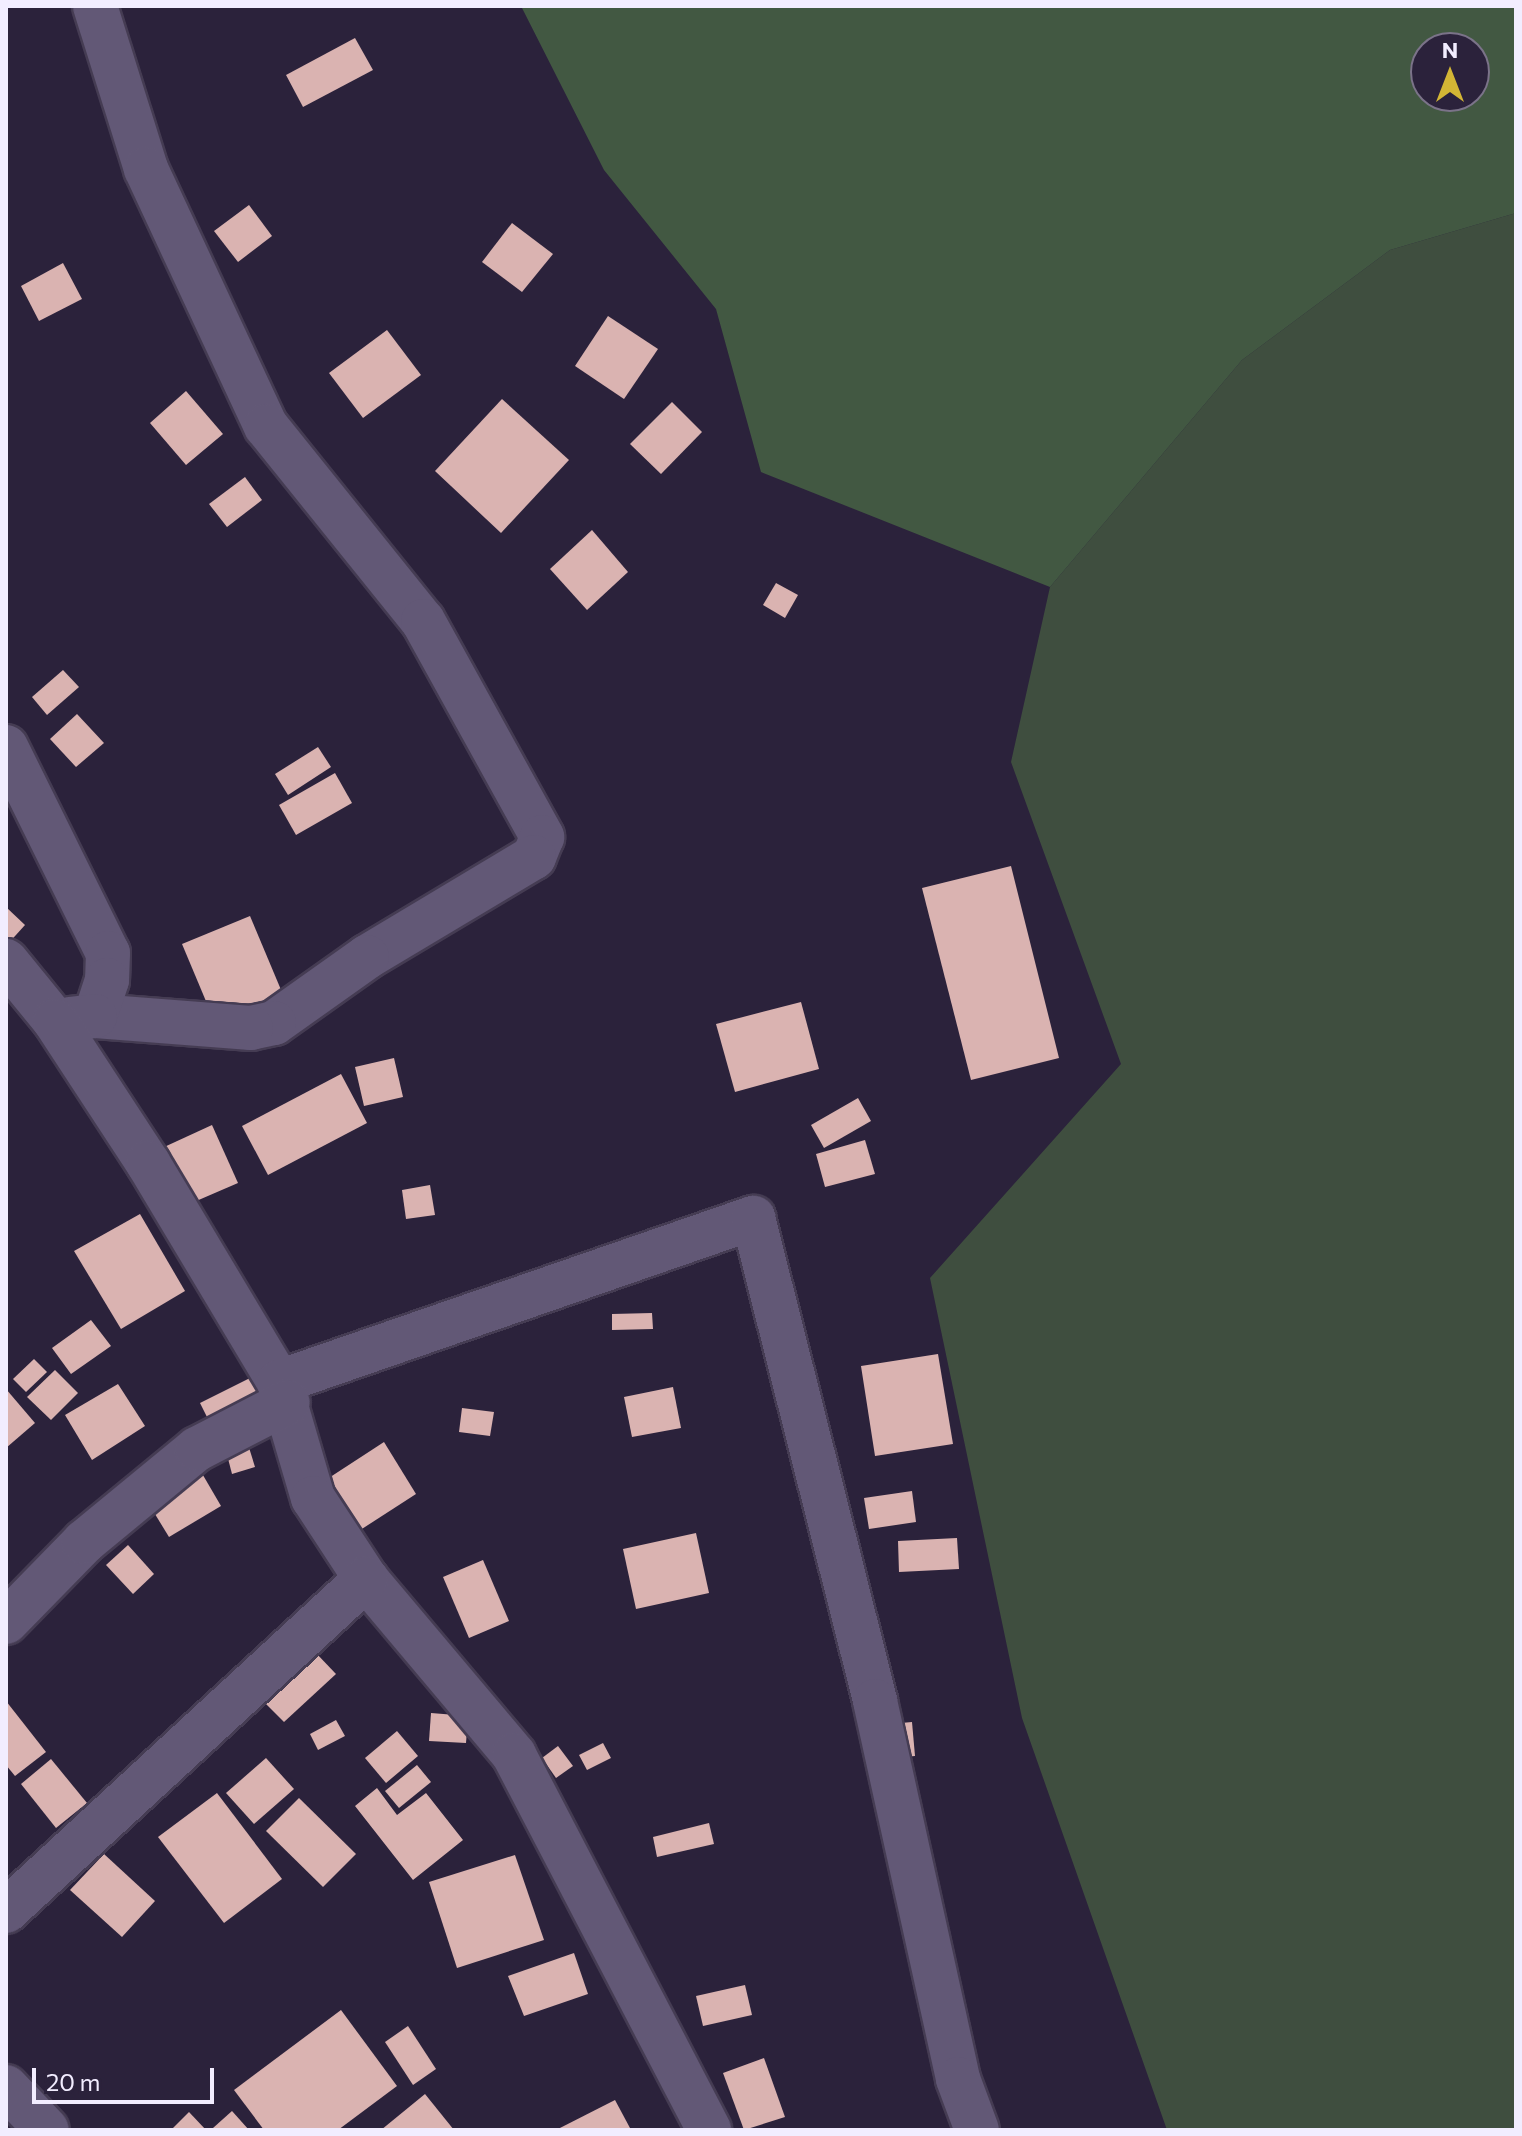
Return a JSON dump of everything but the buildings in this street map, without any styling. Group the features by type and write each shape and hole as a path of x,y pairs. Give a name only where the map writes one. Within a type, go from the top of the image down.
{"street":[{"path":"75,1018 251,1028 274,1023 367,957 534,857 542,837 423,621 266,426 146,169 95,6"},
{"path":"6,747 108,953 107,980 75,1018"},
{"path":"6,961 75,1018 284,1392 313,1498 366,1579 514,1755 709,2130"},
{"path":"6,1622 84,1542 197,1449 284,1392 753,1218 875,1701 958,2079 977,2130"},
{"path":"6,1911 366,1579"},
{"path":"6,2087 47,2130"}],"green space":[{"path":"521,6 1516,6 1516,213 1390,250 1242,360 1050,587 761,472 716,309 604,170"},
{"path":"1516,213 1516,2130 1167,2130 1022,1718 930,1278 1121,1064 1011,762 1050,587 1242,360 1390,250"}]}
